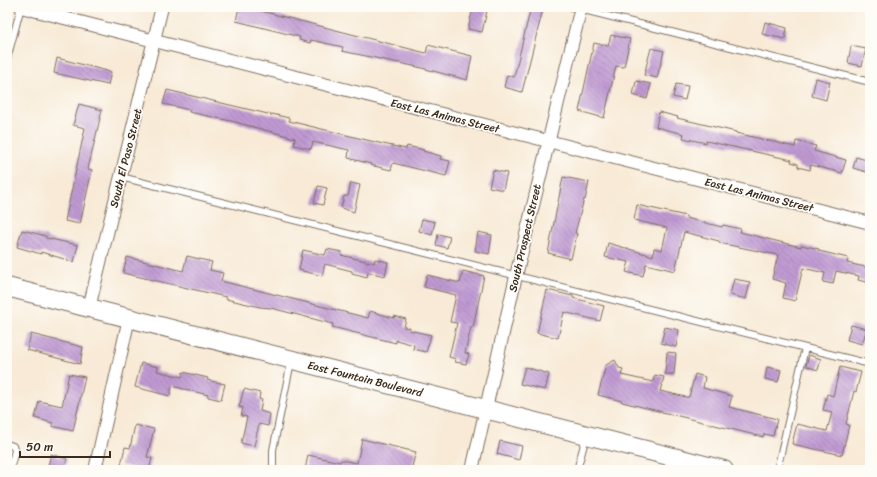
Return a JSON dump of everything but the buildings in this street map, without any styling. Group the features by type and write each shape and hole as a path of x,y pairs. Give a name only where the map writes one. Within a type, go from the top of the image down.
{"main road":[{"name":"East Fountain Boulevard","path":"7,287 586,435 679,465 724,470"}],"street":[{"name":"East Las Animas Street","path":"21,7 870,223"},
{"name":"South El Paso Street","path":"89,308 162,7"},
{"name":"South Prospect Street","path":"472,470 578,8"},
{"path":"95,470 128,318"}],"lane":[{"path":"7,59 21,7"},
{"path":"578,8 870,82"},
{"path":"121,177 870,364"},
{"path":"777,470 805,348"},
{"path":"274,470 274,450 292,360"},
{"path":"577,470 586,435"},
{"path":"7,444 13,446 15,450 10,470"}]}
